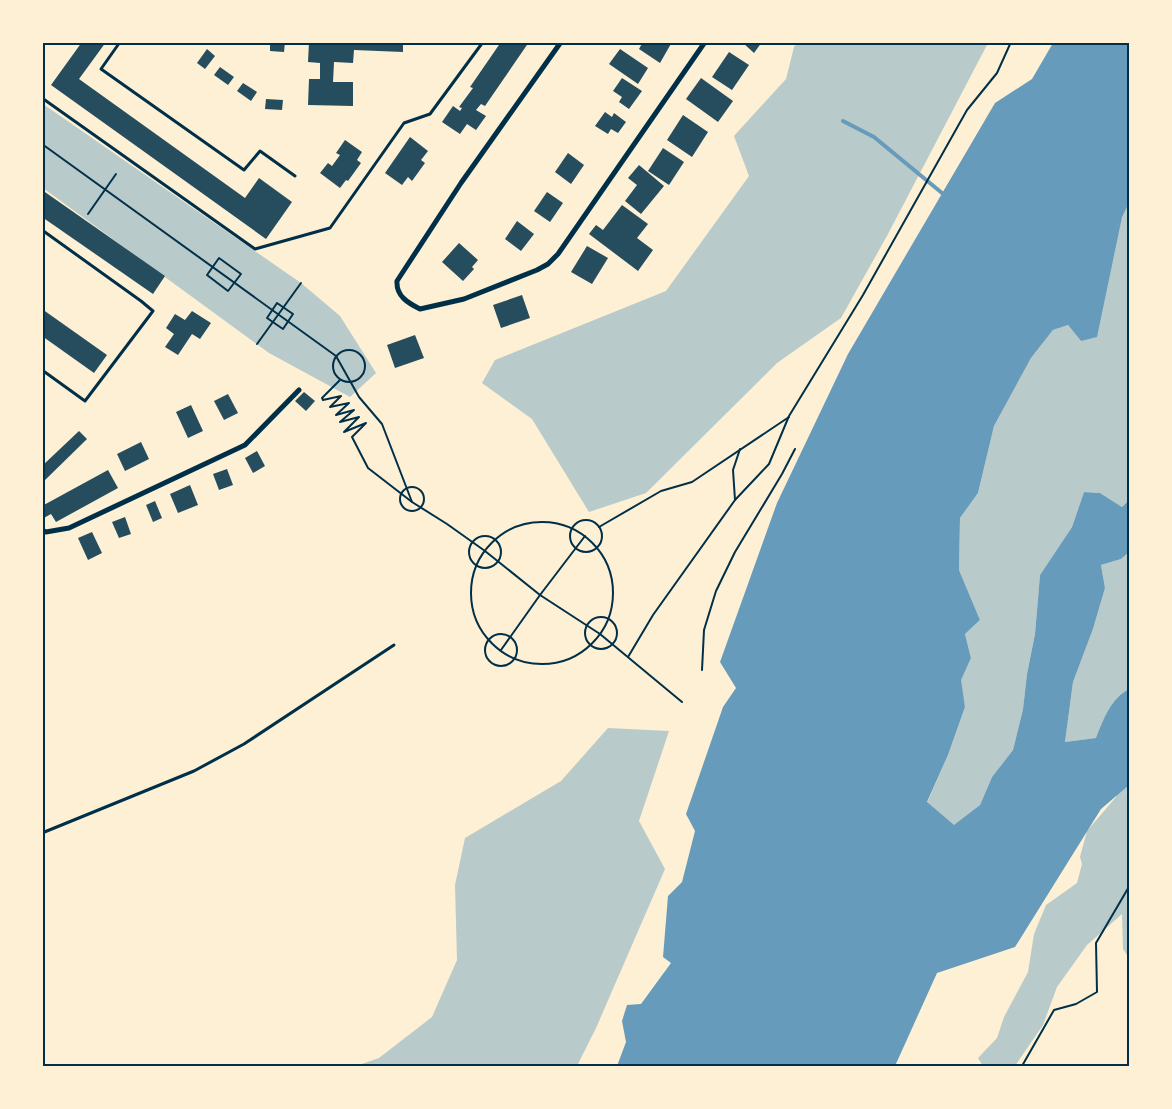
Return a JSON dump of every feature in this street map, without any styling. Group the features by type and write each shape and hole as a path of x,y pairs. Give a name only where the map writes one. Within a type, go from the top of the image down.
{"street":[{"path":"561,42 461,183 396,281 399,296 414,306 420,309 464,299 548,264 558,254 705,42"},
{"path":"42,530 46,532 69,528 245,445 299,390"}],"lane":[{"path":"120,42 101,69 244,170 260,151 295,176"},
{"path":"42,98 255,249 330,228 404,123 430,114 483,42"},
{"path":"42,230 141,301 153,312 85,401 42,370"},
{"path":"42,833 194,771 236,749 394,644"}],"path":[{"path":"628,658 653,615 735,500 769,464 789,416 863,295 967,110 997,73 1011,42"},
{"path":"42,144 336,356 359,397 382,424 412,502"},
{"path":"88,214 116,174"},
{"path":"219,258 241,274 234,283 228,291 207,276 219,258"},
{"path":"257,344 301,283"},
{"path":"277,303 293,314 283,329 267,318 272,310 277,303"},
{"path":"352,350 360,354 364,360 365,369 363,375 358,380 351,382 340,380 333,370 336,356 342,351 352,350"},
{"path":"340,380 322,398 324,400 341,396 330,407 348,403 336,415 354,410 340,422 359,417 344,432 366,423 352,436 368,468 412,502 485,551 540,595 600,634 682,702"},
{"path":"599,527 662,491 692,482 789,416"},
{"path":"735,500 733,470 740,449"},
{"path":"702,670 704,630 716,591 735,552 795,449"},
{"path":"408,488 416,488 422,492 424,500 420,507 414,510 406,509 401,503 402,494 408,488"},
{"path":"586,520 592,521 599,527 602,539 597,548 586,553 575,549 570,540 572,528 576,523 586,520"},
{"path":"532,522 550,522 572,528 585,536 597,548 607,564 612,582 613,600 608,619 600,634 590,645 572,657 554,663 535,663 516,658 501,650 489,639 478,622 472,604 472,586 477,566 485,551 496,540 513,528 532,522"},
{"path":"485,536 496,540 501,549 498,562 488,568 477,566 469,556 472,542 478,537 485,536"},
{"path":"501,650 585,536"},
{"path":"598,617 608,619 613,622 617,630 617,639 608,648 602,650 595,648 590,645 585,637 587,625 598,617"},
{"path":"501,633 510,636 517,646 518,653 516,658 505,666 492,664 485,650 489,639 501,633"},
{"path":"1022,1066 1054,1010 1076,1004 1097,992 1096,943 1130,885"}],"shaded area":[{"path":"797,43 988,43 888,234 841,318 777,363 646,493 589,512 532,419 482,383 495,360 666,291 749,176 734,136 786,79 794,47"},
{"path":"43,104 301,283 340,316 376,373 350,397 269,353 43,188"},
{"path":"1129,203 1129,500 1122,507 1100,493 1084,492 1072,527 1040,575 1035,634 1027,674 1023,709 1013,750 992,777 980,805 954,826 927,803 948,755 965,707 960,680 971,658 965,634 980,620 959,570 960,518 978,493 994,426 1031,358 1053,330 1068,325 1081,341 1122,216"},
{"path":"1129,552 1129,689 1122,693 1112,704 1097,738 1065,742 1073,682 1093,629 1105,588 1101,565 1121,559"},
{"path":"608,728 669,731 639,821 665,869 596,1028 577,1066 356,1066 379,1058 432,1017 457,960 455,885 465,838 561,781"},
{"path":"1129,761 1129,958 1123,949 1122,914 1087,945 1057,987 1043,1025 1015,1066 983,1066 978,1058 997,1038 1004,1017 1028,972 1034,934 1046,905 1077,883 1082,864 1080,857 1087,831 1116,797"}],"water":[{"path":"1053,43 1129,43 1129,203 1122,217 1097,337 1081,341 1068,325 1053,330 1031,358 994,426 978,493 960,518 959,570 980,620 965,634 971,658 961,680 965,707 948,755 927,802 954,825 980,805 992,777 1013,750 1023,709 1027,674 1035,634 1040,575 1072,527 1084,492 1100,493 1122,507 1129,500 1129,552 1121,559 1101,565 1105,588 1093,629 1073,682 1065,742 1096,738 1112,704 1122,693 1129,689 1129,785 1101,809 1015,947 937,973 895,1066 617,1066 626,1042 622,1021 627,1005 641,1004 671,963 663,957 668,896 682,882 695,831 686,814 723,707 736,688 720,662 777,503 848,354 995,103 1032,79"}],"building":[{"path":"82,42 106,42 79,79 245,198 259,178 292,202 266,239 51,85"},
{"path":"270,42 285,42 284,52 270,51"},
{"path":"309,42 403,42 403,52 354,50 353,63 334,62 333,82 353,82 353,106 308,105 309,79 320,79 320,63 308,62"},
{"path":"501,42 529,42 485,106 481,104 476,110 486,116 476,130 467,124 460,134 442,122 453,106 460,111 462,108 459,107 473,88 470,87"},
{"path":"643,42 672,42 660,63 639,49"},
{"path":"742,42 762,42 754,53"},
{"path":"207,49 215,56 205,69 197,63"},
{"path":"620,49 648,68 638,84 609,64"},
{"path":"729,52 749,65 732,90 712,77"},
{"path":"220,67 234,77 228,85 214,75"},
{"path":"622,78 642,91 629,109 619,102 622,97 613,91"},
{"path":"701,78 733,101 718,122 686,99"},
{"path":"243,83 257,92 251,101 237,91"},
{"path":"266,99 283,100 282,110 265,109"},
{"path":"605,112 612,117 614,113 626,122 618,133 611,129 608,134 595,126"},
{"path":"683,115 708,132 692,157 667,140"},
{"path":"410,137 428,151 421,160 425,163 412,181 408,177 402,185 385,173"},
{"path":"345,140 362,152 357,160 361,163 348,181 346,180 340,188 320,173 328,163 332,166 340,155 336,153"},
{"path":"663,148 684,162 669,185 648,171"},
{"path":"568,153 584,165 571,184 555,172"},
{"path":"639,165 664,186 641,214 625,201 637,185 628,178"},
{"path":"42,190 165,276 153,294 42,217"},
{"path":"547,192 563,203 550,222 534,211"},
{"path":"622,205 648,224 637,238 653,250 638,271 589,234 596,225 603,230"},
{"path":"517,221 534,234 521,251 505,239"},
{"path":"459,243 478,260 472,267 474,269 463,281 442,262"},
{"path":"587,246 608,258 592,284 571,272"},
{"path":"522,295 530,318 501,328 493,305"},
{"path":"42,309 107,355 94,373 42,336"},
{"path":"192,311 211,323 200,339 192,334 178,355 165,347 174,334 166,328 175,314 185,320"},
{"path":"415,335 424,358 395,368 387,345"},
{"path":"304,392 315,401 306,411 295,401"},
{"path":"228,394 238,413 224,420 214,401"},
{"path":"191,405 203,431 188,438 176,412"},
{"path":"79,431 87,439 42,483 42,466"},
{"path":"141,442 149,459 125,471 117,454"},
{"path":"257,451 265,466 253,473 245,458"},
{"path":"227,469 233,485 219,490 213,474"},
{"path":"108,470 118,488 56,522 51,514 42,519 42,506"},
{"path":"190,485 198,505 178,513 170,494"},
{"path":"155,501 162,518 153,522 146,505"},
{"path":"125,517 131,534 119,538 112,522"},
{"path":"92,532 102,553 88,560 78,538"}],"waterway":[{"path":"843,121 874,137 942,193"}]}
